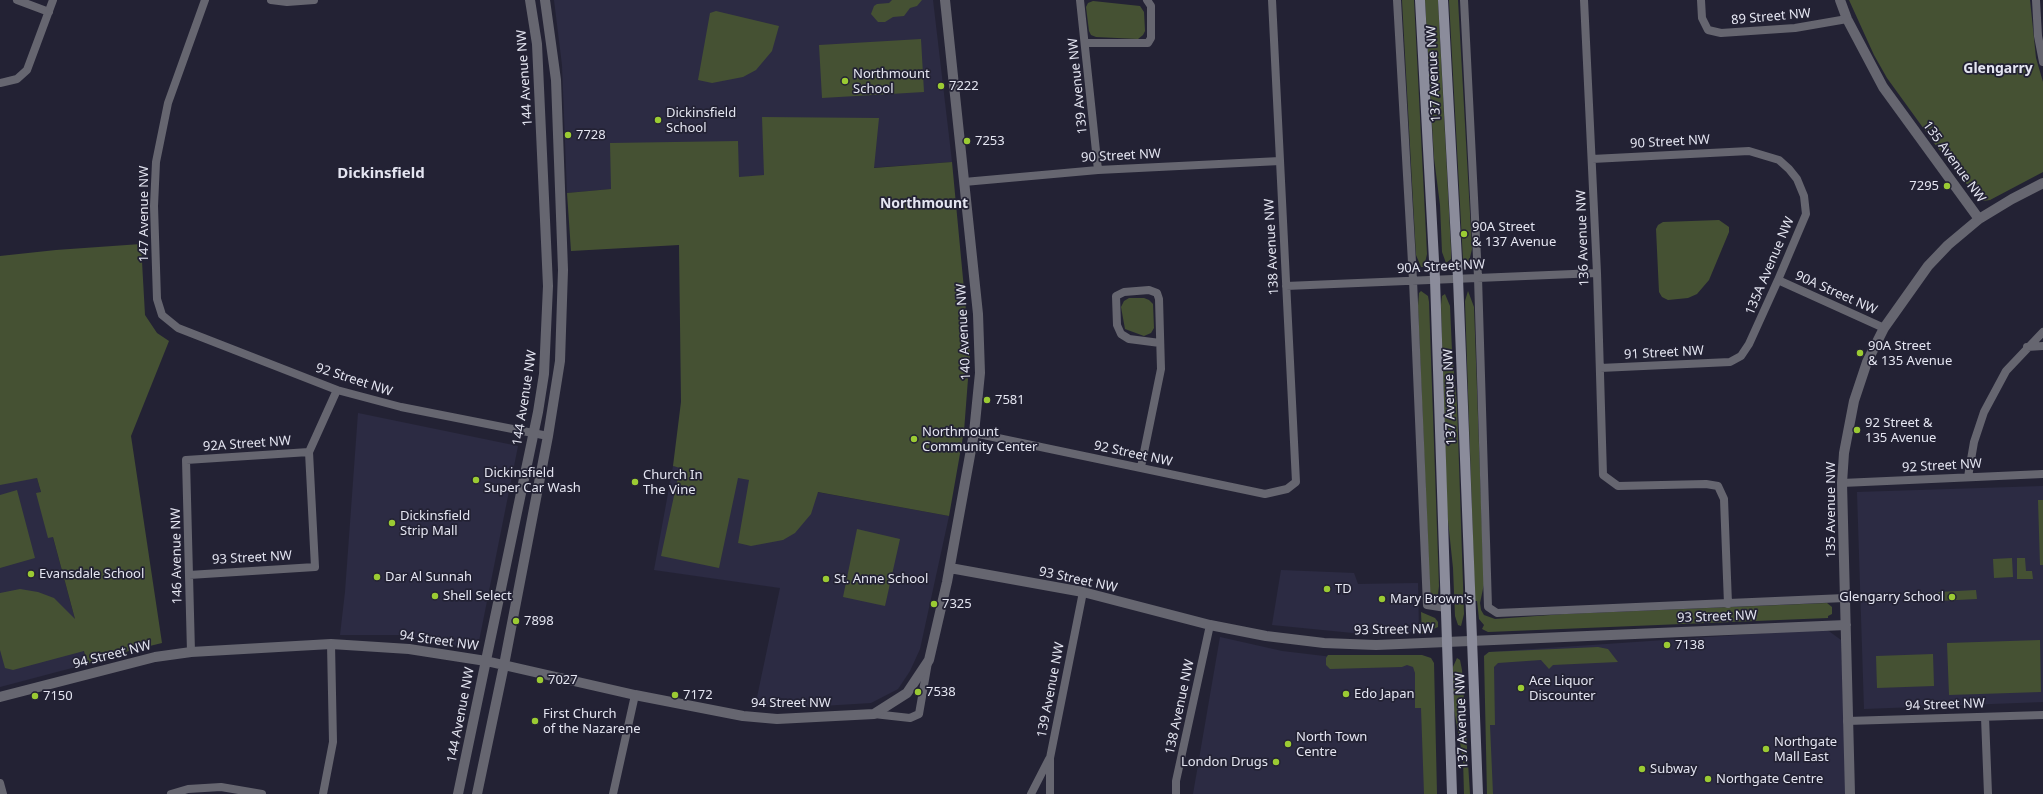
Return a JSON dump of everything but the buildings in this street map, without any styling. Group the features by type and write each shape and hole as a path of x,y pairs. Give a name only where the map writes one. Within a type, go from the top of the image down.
{"main road":[{"name":"137 Avenue NW","path":"1420,0 1435,279 1452,794"},
{"name":"137 Avenue NW","path":"1443,0 1458,278 1478,794"},
{"path":"1450,732 1459,794"}],"street":[{"path":"17,0 49,12"},
{"path":"0,83 17,80 24,74 30,64 53,0"},
{"name":"147 Avenue NW","path":"162,315 157,299 154,206 156,162 168,103 205,0"},
{"path":"271,0 287,2 314,0"},
{"name":"144 Avenue NW","path":"458,794 534,434 544,374 548,286 537,44 530,0"},
{"path":"477,794 504,665 548,436 560,361 562,270 556,80 545,0"},
{"name":"140 Avenue NW","path":"929,660 950,568 974,434 980,373 978,314 945,0"},
{"name":"139 Avenue NW","path":"1080,0 1086,43 1098,170"},
{"path":"1086,43 1148,43 1151,38 1151,6 1147,0"},
{"name":"138 Avenue NW","path":"1272,0 1296,482 1287,489"},
{"path":"1397,0 1413,280 1427,605 1446,608"},
{"path":"1464,0 1478,277"},
{"name":"136 Avenue NW","path":"1584,0 1597,273 1603,475 1618,486 1718,486 1724,499 1728,604"},
{"name":"89 Street NW","path":"1701,0 1702,18 1708,30 1721,33 1795,28 1847,20"},
{"name":"135 Avenue NW","path":"1840,0 1847,20 1883,87 1979,219 1948,245 1928,266 1884,328 1867,362 1854,401 1844,453 1842,483 1850,794"},
{"path":"2036,0 2038,36 2043,62"},
{"name":"90 Street NW","path":"1592,158 1749,152"},
{"name":"135A Avenue NW","path":"1730,362 1741,356 1749,344 1806,214 1804,196 1797,179 1779,160 1749,152"},
{"name":"90 Street NW","path":"964,182 1098,170 1280,161"},
{"path":"1979,219 2012,199 2043,183"},
{"name":"90A Street NW","path":"1286,286 1597,273"},
{"name":"93 Street NW","path":"1478,277 1488,607 1497,613 1845,598"},
{"name":"90A Street NW","path":"1778,280 1884,328"},
{"path":"1141,467 1161,369 1159,299 1157,293 1149,290 1124,292 1116,296 1117,325 1121,334 1129,339 1160,343"},
{"name":"92 Street NW","path":"162,315 178,328 336,390 401,408 548,436"},
{"path":"1968,477 1974,442 1984,412 2006,372 2027,347 2043,332"},
{"path":"2027,347 2043,346"},
{"name":"91 Street NW","path":"1600,368 1730,362"},
{"path":"309,452 336,390"},
{"name":"92 Street NW","path":"974,434 1141,467 1265,494 1287,489"},
{"name":"93 Street NW","path":"189,574 315,568 309,452"},
{"name":"92A Street NW","path":"186,460 309,452"},
{"name":"146 Avenue NW","path":"186,460 191,652"},
{"name":"92 Street NW","path":"1842,483 2043,474"},
{"name":"93 Street NW","path":"950,568 1083,592 1210,625 1266,636 1324,643 1376,645 1846,626"},
{"name":"139 Avenue NW","path":"1050,794 1050,758 1083,592"},
{"name":"138 Avenue NW","path":"1176,794 1176,781 1210,625"},
{"path":"323,794 333,742 331,644"},
{"name":"94 Street NW","path":"0,697 155,657 191,652 331,644 407,649 486,661 742,716 777,719 874,714 910,718 918,714 929,660"},
{"name":"94 Street NW","path":"874,714 907,693 929,660"},
{"path":"613,794 635,694"},
{"name":"94 Street NW","path":"1847,721 2043,715"},
{"path":"1985,717 1988,794"},
{"path":"1031,794 1050,758"},
{"path":"0,783 3,794"},
{"path":"171,794 188,790 221,787 262,794"}],"shaded area":[{"path":"554,0 933,0 952,162 757,176 567,193 562,65"},
{"path":"358,413 518,446 478,646 469,649 405,635 340,635 345,592"},
{"name":"St. Anne School","path":"673,466 949,516 920,649 910,671 898,689 871,703 773,709 756,702 780,588 654,570"},
{"name":"Evansdale School","path":"37,478 87,664 0,687 0,483"},
{"name":"Glengarry School","path":"2043,486 2043,702 1864,709 1857,492"},
{"path":"1281,570 1354,573 1358,584 1418,583 1419,632 1353,633 1272,625"},
{"path":"1826,629 1841,640 1846,794 1490,794 1484,656 1489,652"},
{"path":"1220,637 1282,651 1341,658 1419,655 1436,794 1193,794"}],"green space":[{"path":"892,0 922,0 917,6 910,8 904,16 893,17 885,22 878,22 871,14 874,6 877,4 889,3"},
{"path":"1402,0 1414,0 1427,254 1424,267 1421,267 1416,255"},
{"path":"1425,0 1438,0 1451,250 1451,259 1446,263 1442,252 1440,205 1434,158"},
{"path":"1449,0 1458,0 1472,249 1468,266 1463,260"},
{"path":"1849,0 2030,0 2036,58 2043,82 2043,172 1990,200 1983,201 1978,198 1937,147 1887,78 1874,55"},
{"path":"1093,1 1140,6 1144,12 1145,31 1143,35 1138,39 1096,37 1091,35 1089,31 1086,7 1088,3"},
{"path":"716,11 779,26 772,51 756,70 743,77 712,83 698,80 710,13"},
{"path":"921,39 924,92 822,98 819,45"},
{"path":"762,117 879,118 874,168 952,162 970,353 964,431 949,516 818,492 811,514 795,533 783,540 751,546 738,543 749,480 738,478 719,568 661,556 680,468 673,466 681,402 679,245 571,251 567,193 611,189 610,143 738,141 739,177 764,175"},
{"path":"1719,220 1729,227 1729,232 1709,280 1697,294 1688,298 1668,300 1662,297 1659,292 1656,229 1658,225 1663,222"},
{"path":"141,244 145,315 157,333 169,341 131,436 162,643 125,652 87,664 84,651 13,670 5,668 0,650 0,593 20,589 38,592 54,598 75,619 53,537 48,538 36,493 41,492 37,478 0,485 0,256 56,250"},
{"path":"1421,291 1428,296 1429,302 1439,586 1438,594 1435,599 1432,599 1430,596 1418,306 1419,293"},
{"path":"1468,291 1474,307 1484,584 1480,603 1481,610 1484,615 1495,619 1565,614 1827,603 1832,607 1832,614 1828,616 1828,618 1488,632 1482,629 1484,625 1479,619 1477,601 1475,601 1465,301"},
{"path":"1445,294 1450,306 1457,405 1464,614 1461,626 1458,625 1455,616 1453,568 1447,511 1441,305 1442,296"},
{"path":"1129,298 1144,298 1153,304 1154,328 1151,333 1144,336 1125,329 1121,307 1124,301"},
{"path":"17,490 35,558 0,568 0,495"},
{"path":"2038,500 2043,500 2043,565 2040,565"},
{"path":"857,529 900,539 885,606 843,597"},
{"path":"2012,558 2013,577 1994,578 1993,559"},
{"path":"2017,558 2025,558 2026,571 2032,571 2033,579 2017,579"},
{"path":"1976,590 1977,599 1938,601 1938,592"},
{"path":"1421,612 1435,618 1438,622 1438,627 1422,634"},
{"path":"2040,640 2041,692 1949,695 1947,643"},
{"path":"1598,647 1608,649 1618,662 1553,665 1549,669 1541,660 1498,663 1494,667 1495,725 1490,725 1493,794 1487,794 1484,656 1489,652"},
{"path":"1933,654 1934,686 1877,688 1876,656"},
{"path":"1328,655 1422,655 1431,658 1434,663 1437,794 1424,794 1421,708 1415,708 1415,673 1413,667 1407,665 1402,667 1330,669 1326,665 1326,658"},
{"path":"1457,658 1460,660 1462,670 1470,794 1464,794 1463,759 1454,710 1453,667"}],"place":[{"name":"Northmount School","path":"845,81"},
{"name":"7222","path":"941,86"},
{"name":"Dickinsfield School","path":"658,120"},
{"name":"7728","path":"568,135"},
{"name":"7253","path":"967,141"},
{"name":"7295","path":"1947,186"},
{"name":"90A Street & 137 Avenue","path":"1464,234"},
{"name":"90A Street & 135 Avenue","path":"1860,353"},
{"name":"7581","path":"987,400"},
{"name":"92 Street & 135 Avenue","path":"1857,430"},
{"name":"Northmount Community Center","path":"914,439"},
{"name":"Dickinsfield Super Car Wash","path":"476,480"},
{"name":"Church In The Vine","path":"635,482"},
{"name":"Dickinsfield Strip Mall","path":"392,523"},
{"name":"Evansdale School","path":"31,574"},
{"name":"Dar Al Sunnah","path":"377,577"},
{"name":"St. Anne School","path":"826,579"},
{"name":"TD","path":"1327,589"},
{"name":"Shell Select","path":"435,596"},
{"name":"Glengarry School","path":"1952,597"},
{"name":"Mary Brown's","path":"1382,599"},
{"name":"7325","path":"934,604"},
{"name":"7898","path":"516,621"},
{"name":"7138","path":"1667,645"},
{"name":"7027","path":"540,680"},
{"name":"Ace Liquor Discounter","path":"1521,688"},
{"name":"7538","path":"918,692"},
{"name":"Edo Japan","path":"1346,694"},
{"name":"7172","path":"675,695"},
{"name":"7150","path":"35,696"},
{"name":"First Church of the Nazarene","path":"535,721"},
{"name":"North Town Centre","path":"1288,744"},
{"name":"Northgate Mall East","path":"1766,749"},
{"name":"London Drugs","path":"1276,762"},
{"name":"Subway","path":"1642,769"},
{"name":"Northgate Centre","path":"1708,779"}],"district":[{"name":"Glengarry","path":"1998,69"},
{"name":"Dickinsfield","path":"381,174"},
{"name":"Northmount","path":"924,204"}]}
